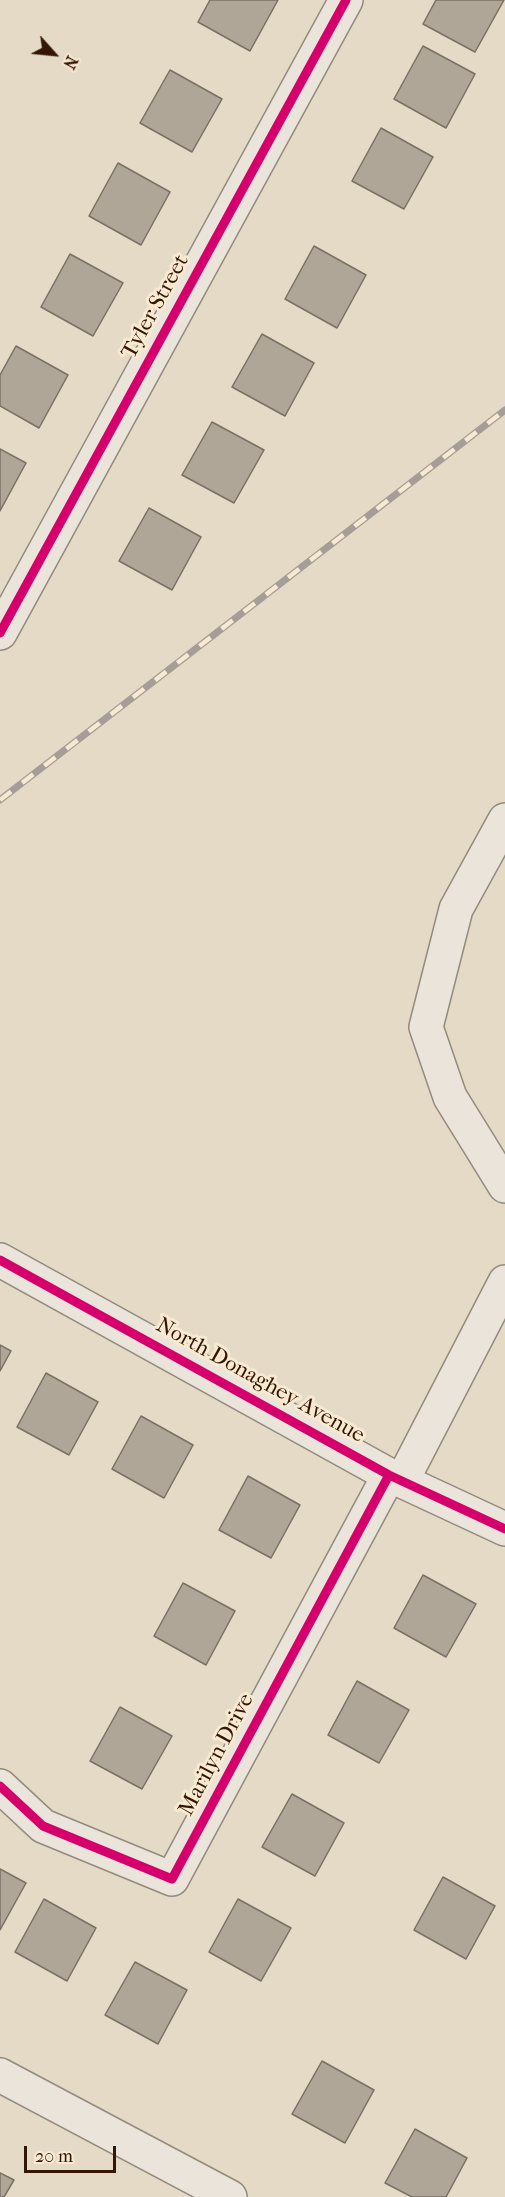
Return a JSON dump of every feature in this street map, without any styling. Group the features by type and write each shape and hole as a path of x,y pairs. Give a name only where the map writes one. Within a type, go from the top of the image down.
{"street":[{"name":"Tyler Street","path":"0,633 346,0"},
{"path":"505,820 456,909 426,1028 450,1097 505,1186"},
{"name":"North Donaghey Avenue","path":"0,1260 395,1478 505,1529"},
{"path":"395,1478 505,1282"},
{"name":"Marilyn Drive","path":"0,1786 44,1826 172,1879 395,1478"},
{"path":"0,2075 230,2197"}],"building":[{"path":"210,0 278,0 250,51 198,22"},
{"path":"436,0 504,0 475,52 423,24"},
{"path":"423,46 475,74 446,128 394,99"},
{"path":"170,70 222,99 192,152 140,123"},
{"path":"381,128 433,157 404,209 352,181"},
{"path":"118,163 170,192 141,245 89,216"},
{"path":"314,246 366,275 337,328 285,299"},
{"path":"70,254 123,283 93,336 41,307"},
{"path":"262,334 314,363 285,416 232,387"},
{"path":"16,346 68,375 39,428 0,406 0,375"},
{"path":"212,422 264,450 234,503 182,475"},
{"path":"0,449 26,463 0,511"},
{"path":"149,508 201,537 172,590 119,561"},
{"path":"0,1345 11,1351 0,1371"},
{"path":"46,1373 98,1402 69,1455 17,1427"},
{"path":"141,1416 193,1445 164,1498 112,1469"},
{"path":"248,1476 300,1505 271,1558 219,1530"},
{"path":"423,1575 476,1604 446,1657 394,1628"},
{"path":"183,1583 235,1611 206,1665 154,1636"},
{"path":"357,1681 409,1710 379,1763 328,1735"},
{"path":"120,1707 172,1736 142,1789 90,1761"},
{"path":"292,1794 344,1823 315,1876 262,1847"},
{"path":"0,1869 26,1883 0,1930"},
{"path":"443,1877 495,1906 466,1959 414,1930"},
{"path":"44,1899 96,1928 67,1981 15,1952"},
{"path":"238,1899 291,1928 261,1981 209,1952"},
{"path":"135,1962 187,1990 158,2044 105,2015"},
{"path":"322,2061 374,2090 345,2143 292,2114"},
{"path":"415,2129 467,2158 446,2197 412,2197 385,2183"},
{"path":"0,2173 14,2180 4,2197 0,2197"}],"railway":[{"path":"0,800 505,410"}],"cycle path":[{"path":"0,633 346,0"},
{"path":"0,1260 389,1475 505,1529"},
{"path":"0,1786 43,1826 172,1879 389,1475"}]}
